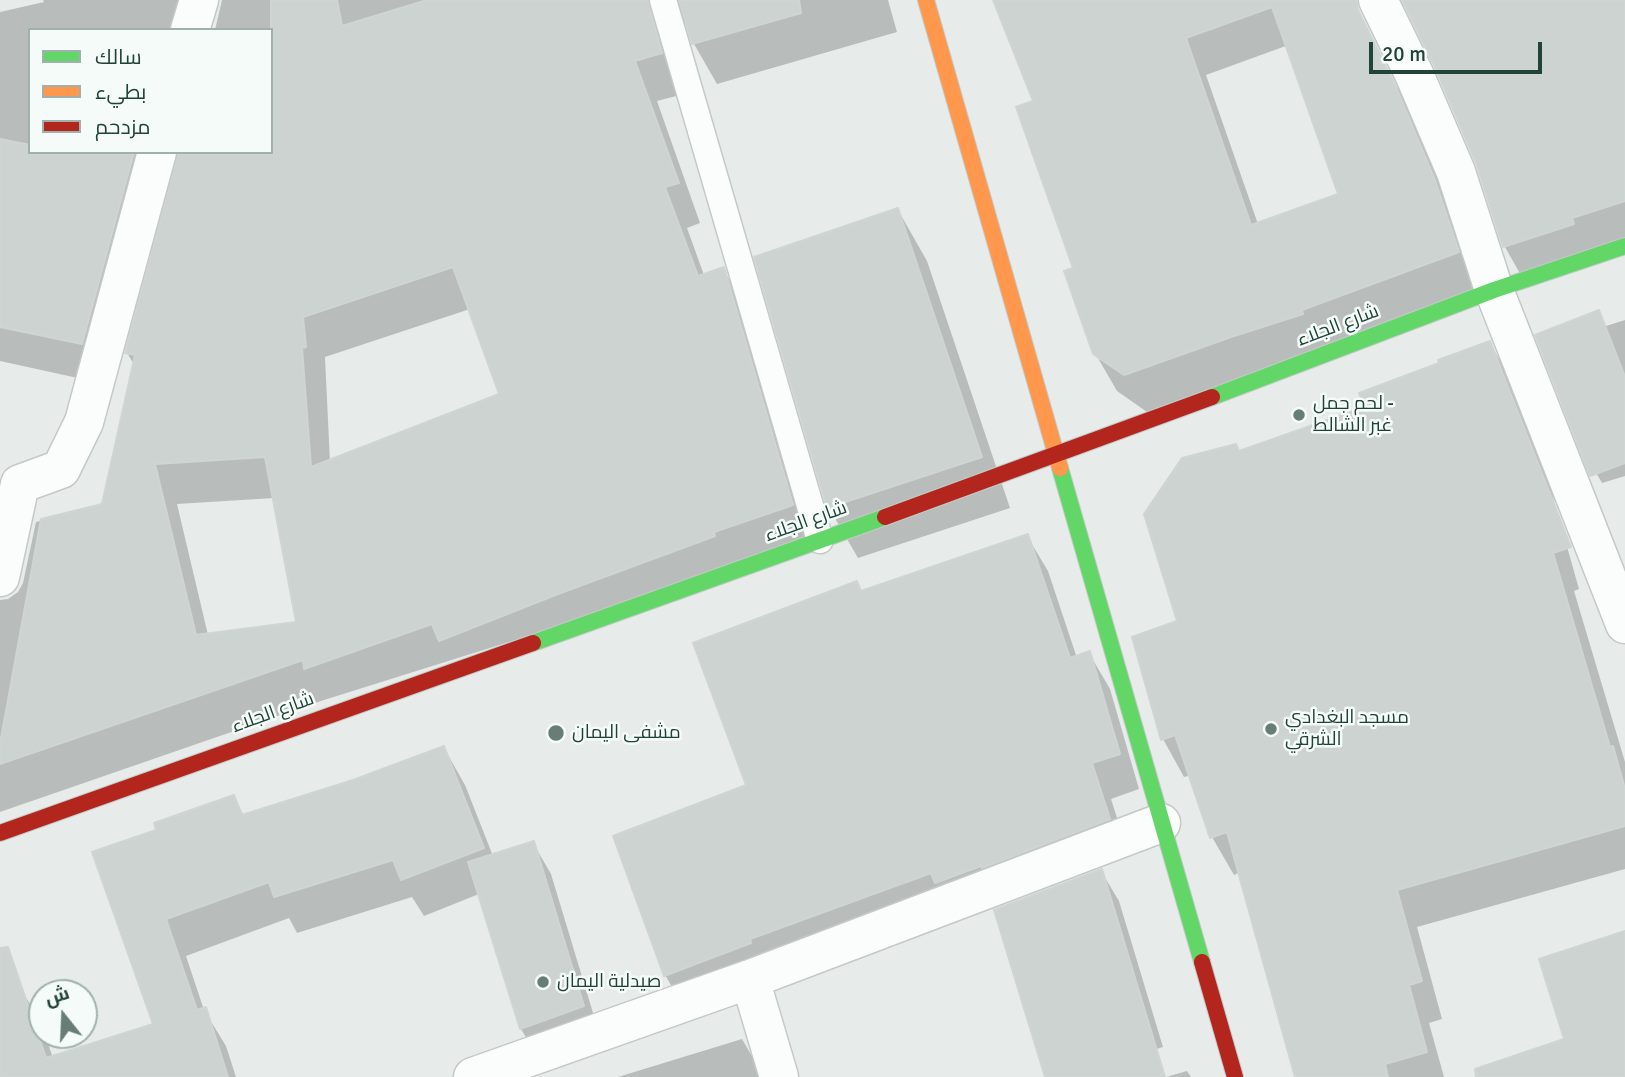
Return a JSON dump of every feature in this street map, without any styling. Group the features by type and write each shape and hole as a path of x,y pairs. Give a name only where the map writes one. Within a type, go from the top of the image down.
{"street":[{"path":"191,28 199,0"},
{"path":"926,0 1235,1077"},
{"path":"1378,0 1415,76 1456,173 1494,290 1625,624"},
{"path":"0,577 10,486 61,469 84,422 156,154"},
{"name":"شارع الجلاء","path":"0,833 1058,454 1494,290 1625,246"},
{"path":"473,1077 750,979 1161,823"},
{"path":"750,979 779,1077"}],"lane":[{"path":"663,0 820,540"}],"building":[{"path":"271,0 337,0 342,26 427,0 648,0 662,53 635,61 679,183 665,187 698,276 724,267 793,505 714,532 715,536 439,641 432,624 304,669 303,660 0,764 0,744 41,519 102,504 135,355 125,353 177,154 273,154","holes":["453,267 499,394 311,467 302,348 306,347 303,317","265,457 296,622 196,635 155,464"]},
{"path":"679,0 799,0 801,13 692,44"},
{"path":"993,0 1356,0 1358,10 1395,85 1435,180 1459,252 1302,310 1303,314 1124,375 1093,354 1064,271 1073,268 1016,107 1033,101","holes":["1272,7 1338,194 1251,225 1186,38"]},
{"path":"1402,0 1625,0 1625,201 1572,218 1574,224 1503,247 1476,163 1435,67"},
{"path":"0,139 28,145 28,154 133,154 82,344 0,327"},
{"path":"898,208 982,457 827,508 754,257"},
{"path":"1599,310 1625,377 1625,463 1590,476 1535,335"},
{"path":"1490,341 1571,547 1553,553 1625,789 1625,826 1397,890 1422,981 1409,985 1427,1052 1385,1064 1388,1077 1295,1077 1227,832 1210,838 1175,735 1161,740 1132,637 1177,621 1144,514 1182,458 1236,444 1239,451 1364,407 1359,393"},
{"path":"1028,534 1070,658 1090,651 1120,754 1092,763 1110,819 935,883 931,873 750,939 751,943 664,976 613,836 746,785 693,643 857,581 861,591"},
{"path":"444,746 484,848 401,880 393,860 274,897 269,882 166,919 197,1010 206,1007 228,1077 0,1077 0,948 8,947 28,1005 28,1049 43,1049 46,1058 74,1049 98,1049 98,1041 153,1024 92,852 156,830 154,823 234,795 242,815 353,780"},
{"path":"534,841 584,1006 520,1029 468,862"},
{"path":"1102,869 1165,1077 1045,1077 994,910"},
{"path":"1625,931 1625,1077 1476,1077 1475,1069 1564,1039 1539,959"}],"traffic: fast":[{"path":"1212,397 1494,290 1625,246"},
{"path":"1060,468 1202,962"},
{"path":"533,643 885,517"}],"traffic: slow":[{"path":"926,0 1060,468"}],"traffic: jam":[{"path":"885,517 1212,397"},
{"path":"0,833 533,643"},
{"path":"1202,962 1235,1077"}],"place":[{"name":"لحم جمل - غبر الشالط","path":"1299,415"},
{"name":"مسجد البغدادي الشرقي","path":"1271,729"},
{"name":"مشفى اليمان","path":"556,733"},
{"name":"صيدلية اليمان","path":"543,982"}]}
